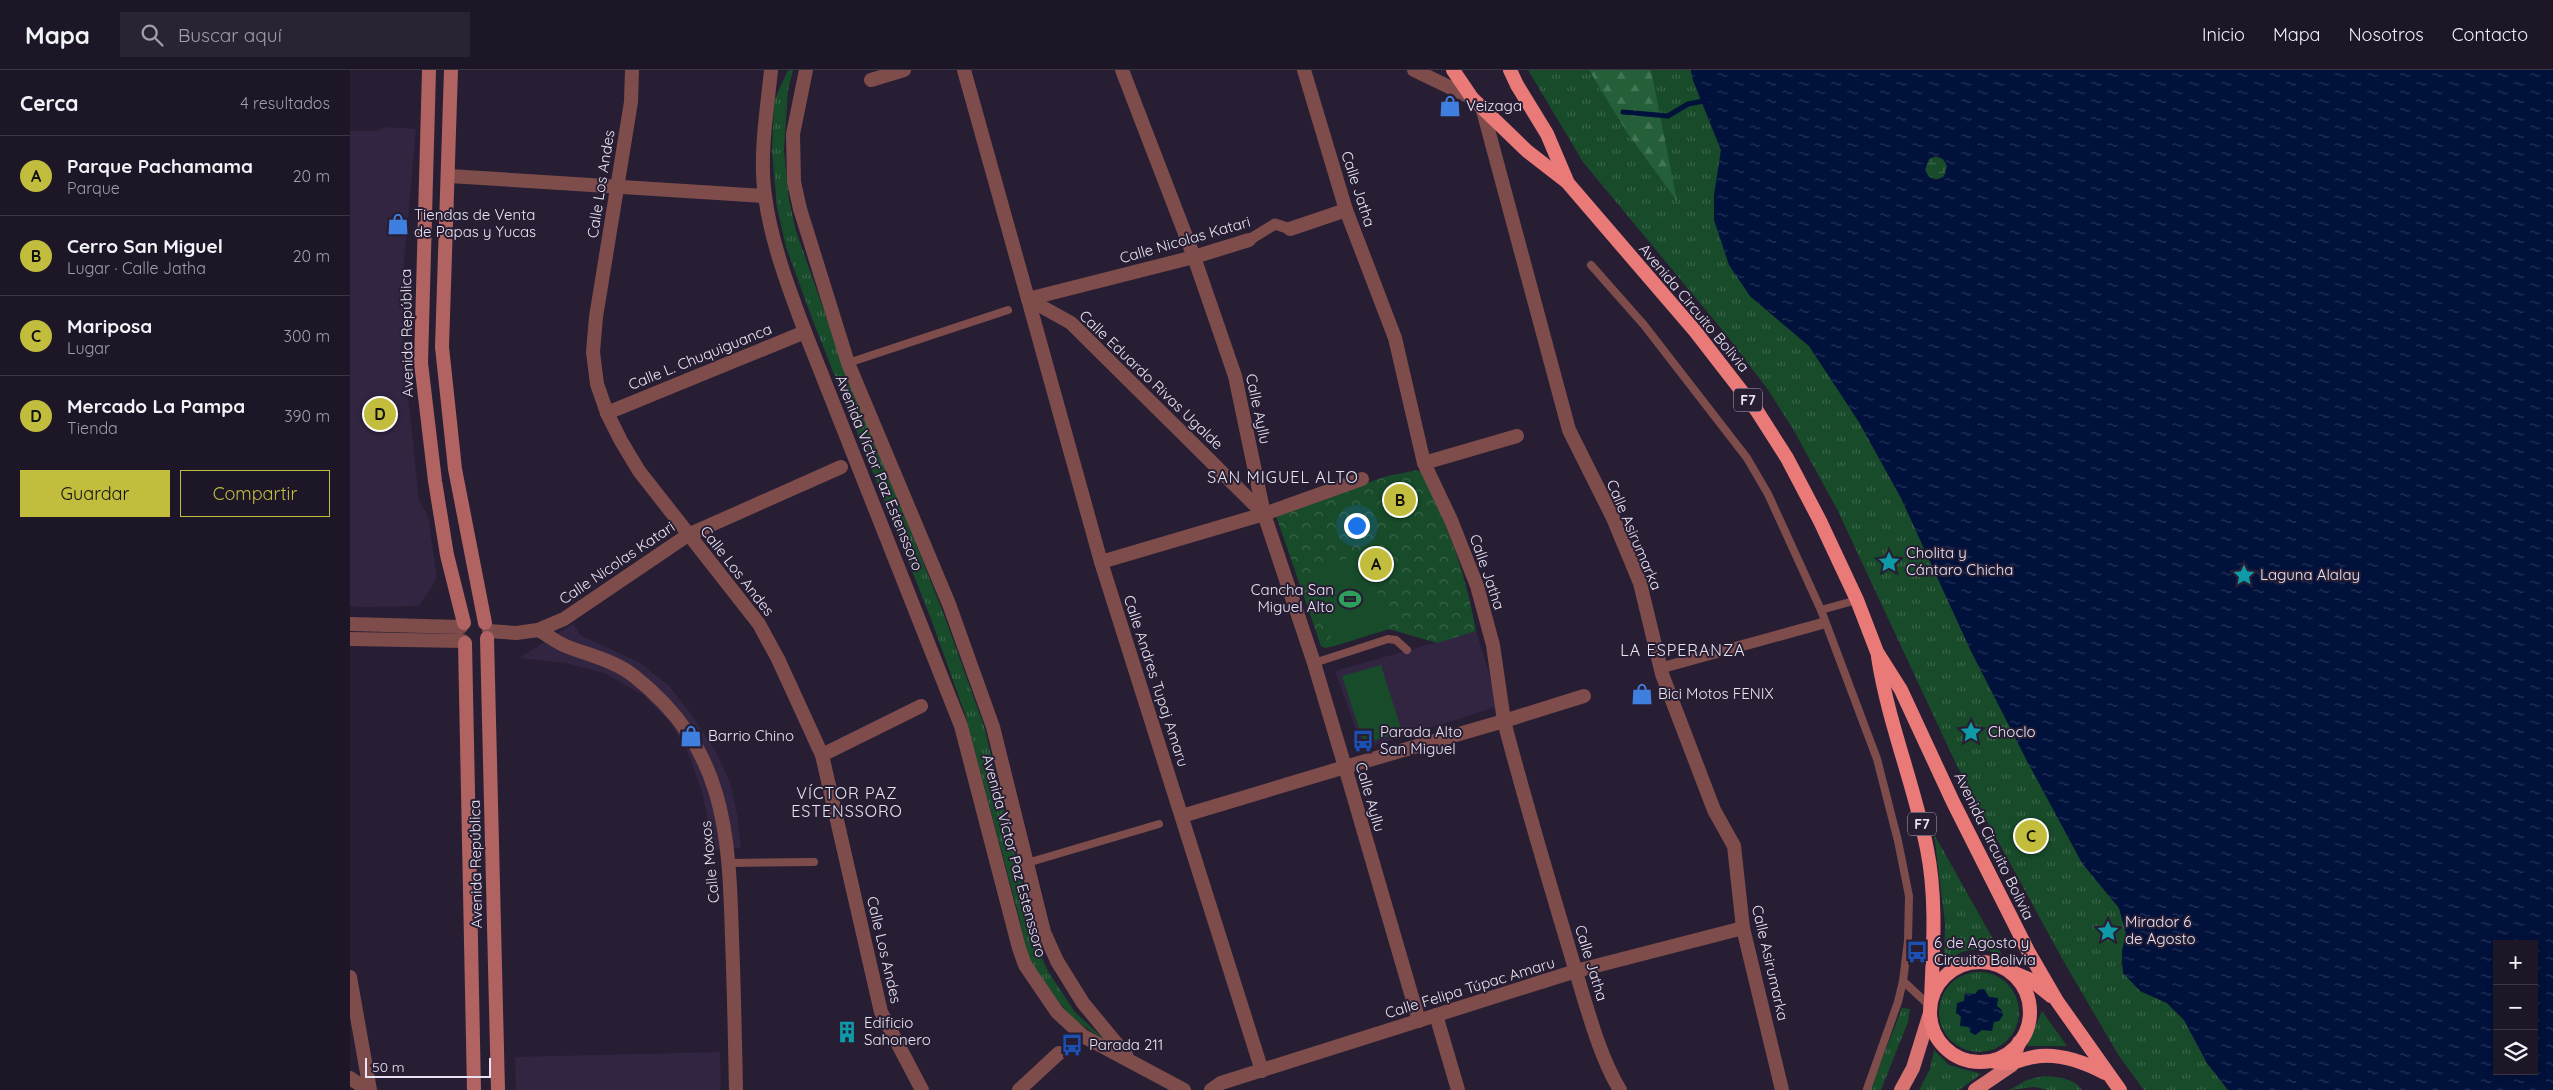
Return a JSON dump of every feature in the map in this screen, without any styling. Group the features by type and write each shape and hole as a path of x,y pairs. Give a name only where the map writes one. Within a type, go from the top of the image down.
{"highway":[{"name":"Avenida Circuito Bolivia","path":"1453,70 1477,103 1527,151 1567,182 1695,331 1757,411 1787,458 1857,600 1877,652 1901,690 1953,802 2028,951 2057,1001 2120,1090"},
{"name":"Avenida Circuito Bolivia","path":"1510,70 1517,86 1547,134 1567,182"},
{"name":"Avenida Circuito Bolivia","path":"1877,652 1884,693 1919,810 1927,850 1934,928 1930,1006"},
{"path":"1991,1061 2007,1054 2020,1042 2028,1024 2031,980 2028,951"},
{"name":"F7","path":"2004,969 1981,963 1959,967 1941,980 1930,1006 1936,1036 1946,1049 1966,1060 1991,1061 2012,1065"},
{"path":"2004,969 2031,980 2057,1001"},
{"path":"2004,969 2022,986 2029,1009"},
{"name":"Avenida Circuito Bolivia","path":"2012,1065 2030,1057 2049,1056 2084,1062 2108,1074"}],"main road":[{"name":"Avenida República","path":"430,70 421,362 444,537 463,633 474,1090"},
{"name":"Avenida República","path":"452,70 442,348 455,469 487,631 498,1090"},
{"path":"475,618 487,631 478,646 463,633 475,618"},
{"name":"F7","path":"1901,1090 1913,1068 1930,1006"},
{"path":"2012,1065 2020,1042"},
{"name":"F7","path":"1975,1090 2012,1065"}],"street":[{"name":"Calle Los Andes","path":"632,70 631,102 596,317 593,352 598,384 607,413 640,470 688,535 759,624 782,667 822,755 880,1012 922,1090"},
{"name":"Avenida Víctor Paz Estenssoro","path":"771,70 764,157 765,196 788,286 961,726 1025,965 1058,1012 1083,1036 1129,1059"},
{"name":"Avenida Víctor Paz Estenssoro","path":"806,70 793,134 794,182 810,242 848,362 949,604 993,727 1044,932 1058,961 1083,1003 1129,1059"},
{"path":"871,80 904,70"},
{"path":"964,70 1028,299"},
{"name":"Calle Ayllu","path":"1122,70 1194,257 1235,376 1264,514 1314,663 1419,1021"},
{"name":"Calle Jatha","path":"1304,70 1346,210 1394,338 1424,463 1451,520 1477,586 1493,645 1504,720 1524,800 1596,1034 1620,1090"},
{"path":"1414,70 1477,103"},
{"name":"Calle Asirumarka","path":"1477,103 1568,430 1613,518 1640,583 1661,668 1714,810 1734,846 1743,928 1782,1090"},
{"path":"449,176 765,196"},
{"name":"Calle Nicolas Katari","path":"1028,299 1194,257 1249,240 1274,224 1290,229 1346,210"},
{"name":"Calle Eduardo Rivas Ugalde","path":"1028,299 1071,323 1264,514"},
{"name":"Calle Andres Tupaj Amaru","path":"1028,299 1100,562 1262,1070"},
{"name":"Calle L. Chuquiguanca","path":"607,413 805,332"},
{"path":"1424,463 1517,436"},
{"name":"Calle Nicolas Katari","path":"487,631 516,633 538,630 564,619 688,535 841,467"},
{"path":"1100,562 1264,514 1362,480"},
{"path":"1661,668 1824,623"},
{"path":"350,624 463,633"},
{"name":"Calle Moxos","path":"538,630 565,646 608,662 631,674 672,712 698,749 714,786 722,811 730,863 736,1090"},
{"path":"350,638 463,633"},
{"path":"1182,816 1584,696"},
{"path":"822,755 921,706"},
{"name":"Calle Felipa Túpac Amaru","path":"1211,1090 1220,1083 1576,971 1743,928"},
{"path":"350,977 369,1090"},
{"path":"1436,1015 1458,1090"},
{"path":"1020,1090 1059,1053"},
{"path":"1129,1059 1152,1074 1184,1090"},
{"path":"350,1078 369,1090"}],"lane":[{"path":"1591,265 1650,333 1747,458 1768,494 1821,610 1824,623 1877,759 1898,841 1908,896 1908,941 1903,981 1898,1002 1867,1089"},
{"path":"848,362 1008,310"},
{"path":"1821,610 1857,600"},
{"path":"1314,663 1388,639 1396,640 1407,650"},
{"path":"1027,862 1159,824"},
{"path":"730,863 814,862"},
{"path":"1903,981 1930,1006"}],"shaded area":[{"path":"386,127 416,129 404,263 403,347 419,501 428,516 437,578 419,606 365,607 350,606 350,131 377,131"},
{"name":"Barrio Chino","path":"573,624 580,635 640,663 669,686 694,718 716,752 730,782 737,814 741,848 714,850 702,791 687,750 669,721 643,695 604,673 566,663 519,658"},
{"path":"1476,631 1499,706 1363,749 1335,671"},
{"path":"720,1052 721,1090 516,1090 515,1057"}],"green space":[{"path":"788,70 793,70 788,90 784,150 789,200 796,231 833,336 943,612 984,726 1039,952 1049,973 1075,1012 1107,1042 1072,1018 1041,980 1028,958 1018,913 965,714 931,619 813,321 786,247 777,207 772,151 774,101"},
{"path":"1528,70 1691,70 1693,80 1721,150 1714,220 1750,296 1809,346 1859,422 1901,498 1971,651 2082,863 2119,908 2126,933 2121,964 2140,991 2167,1003 2184,1020 2207,1063 2228,1090 2144,1090 2119,1056 2064,962 1957,766 1837,509 1793,429 1766,387 1724,332 1583,162"},
{"path":"1589,70 1651,70 1677,201 1628,134"},
{"path":"1936,157 1944,160 1947,168 1944,176 1936,179 1928,176 1925,168 1928,160"},
{"path":"1417,470 1421,472 1431,492 1461,568 1476,631 1437,643 1389,629 1334,646 1325,648 1321,646 1275,513 1388,476"},
{"name":"Cancha San Miguel Alto","path":"1365,553 1389,629 1334,646 1311,569"},
{"path":"1381,665 1402,732 1364,744 1342,676"},
{"path":"1934,834 2002,955 1972,950 1958,954 1944,964 1945,923"},
{"path":"1979,972 1994,975 2007,984 2016,997 2019,1012 2016,1027 2007,1040 1994,1049 1979,1052 1964,1049 1951,1040 1942,1027 1939,1012 1942,997 1951,984 1964,975"},
{"path":"1902,1008 1910,1009 1908,1022 1881,1090 1870,1090"},
{"path":"2042,1011 2067,1046 2027,1046"},
{"path":"1934,1050 1949,1065 1981,1074 1959,1090 1919,1090 1930,1069"},
{"path":"2044,1076 2070,1081 2082,1090 2047,1090 2035,1087 2009,1090 2027,1080"}],"water":[{"name":"Laguna Alalay","path":"1691,70 2553,70 2553,1090 2228,1090 2207,1063 2184,1020 2167,1003 2140,991 2123,973 2122,951 2126,933 2119,908 2082,863 2027,761 1971,651 1901,498 1859,422 1809,346 1750,296 1729,265 1714,220 1714,195 1721,150 1693,80","holes":["1936,156 1943,159 1947,166 1944,177 1936,180 1929,177 1925,170 1929,159"]},
{"path":"1984,989 1989,997 1998,998 1997,1006 2001,1009 2003,1015 1999,1021 1994,1022 1992,1031 1982,1030 1975,1035 1970,1032 1969,1027 1960,1026 1961,1017 1956,1013 1957,1003 1964,1001 1965,993 1975,994 1978,990"}],"waterway":[{"path":"1623,112 1668,116 1688,104 1709,100"}],"place":[{"name":"Veizaga","path":"1450,106"},
{"name":"Tiendas de Venta de Papas y Yucas","path":"398,224"},
{"name":"Mercado La Pampa","path":"380,414"},
{"name":"Cerro San Miguel","path":"1400,500"},
{"name":"Cholita y Cántaro Chicha","path":"1889,562"},
{"name":"Parque Pachamama","path":"1376,564"},
{"name":"Laguna Alalay","path":"2244,575"},
{"name":"Cancha San Miguel Alto","path":"1350,599"},
{"name":"Bici Motos FENIX","path":"1642,694"},
{"name":"Choclo","path":"1971,732"},
{"name":"Barrio Chino","path":"691,736"},
{"name":"Parada Alto San Miguel","path":"1363,741"},
{"name":"Mariposa","path":"2031,836"},
{"name":"Mirador 6 de Agosto","path":"2108,931"},
{"name":"6 de Agosto y Circuito Bolivia","path":"1917,952"},
{"name":"Edificio Sahonero","path":"847,1032"},
{"name":"Parada 211","path":"1072,1045"}],"district":[{"name":"SAN MIGUEL ALTO","path":"1283,477"},
{"name":"LA ESPERANZA","path":"1683,650"},
{"name":"VÍCTOR PAZ ESTENSSORO","path":"847,802"}]}
